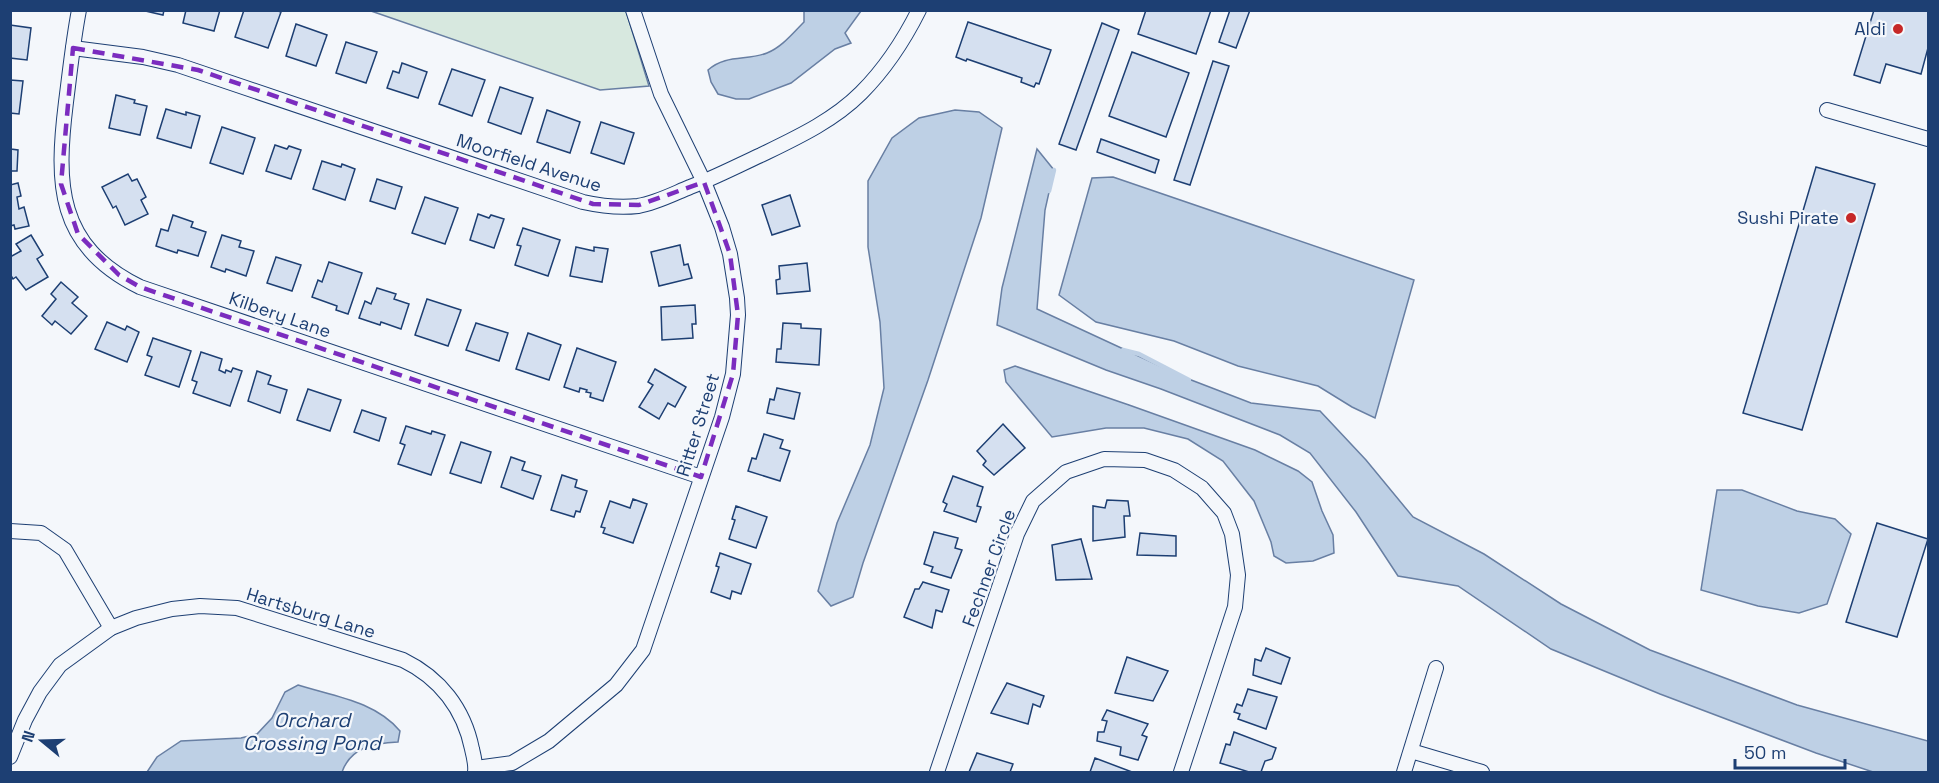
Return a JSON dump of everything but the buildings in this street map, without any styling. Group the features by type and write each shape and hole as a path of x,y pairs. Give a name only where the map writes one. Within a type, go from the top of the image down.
{"street":[{"name":"Kilbery Lane","path":"80,10 60,156 61,184 73,224 86,245 119,275 140,286 701,477"},
{"name":"Ritter Street","path":"475,770 512,763 549,741 616,685 643,650 722,417 731,382 738,315 730,254 704,182 661,94 633,10"},
{"name":"Moorfield Avenue","path":"73,48 143,57 198,70 593,204 639,206 704,182 802,135 840,111 861,93 878,73 898,47 919,10"},
{"path":"1827,110 1929,140"},
{"name":"Fechner Circle","path":"937,772 1017,534 1033,501 1066,472 1104,459 1144,460 1174,470 1202,488 1224,513 1232,534 1238,574 1235,607 1181,772"},
{"path":"10,531 41,533 65,550 111,628"},
{"name":"Hartsburg Lane","path":"10,757 25,720 40,692 60,665 111,628 136,618 171,609 201,606 237,608 403,660 418,668 439,684 456,705 469,731 475,770"},
{"path":"1404,772 1436,668"},
{"path":"1410,751 1482,772"}],"highlighted area":[{"path":"73,48 198,70 593,204 639,205 704,182 730,254 738,315 733,374 701,477 140,287 119,275 78,234 61,184"}],"shaded area":[{"path":"371,11 626,11 649,86 600,90"}],"water":[{"path":"804,11 861,11 845,33 851,43 835,49 791,83 749,99 736,99 718,94 711,82 708,70 722,62 767,53 778,47 804,22"},
{"path":"955,110 979,112 1002,128 981,218 853,597 831,606 818,591 837,523 870,445 884,388 880,322 868,247 868,181 892,138 919,118"},
{"path":"1037,149 1054,170 1045,210 1037,309 1186,378 1251,403 1320,411 1366,460 1413,517 1484,554 1561,604 1650,650 1797,705 1928,741 1928,772 1873,772 1816,753 1660,694 1551,649 1458,586 1398,576 1356,512 1310,453 1280,435 1106,370 997,325 1002,288"},
{"path":"1113,177 1414,280 1375,418 1318,386 1238,366 1174,341 1096,322 1059,295 1092,178"},
{"path":"1015,366 1255,450 1298,471 1312,482 1333,535 1334,553 1313,561 1286,563 1274,556 1271,542 1254,501 1223,461 1188,439 1144,428 1106,428 1052,437 1006,382 1004,370"},
{"path":"1717,490 1742,490 1797,511 1835,519 1851,534 1827,604 1799,613 1758,606 1701,590"},
{"name":"Orchard Crossing Pond","path":"298,685 366,706 390,721 400,731 398,742 364,748 351,757 342,772 147,772 157,757 181,741 241,738 257,734 272,718 285,692"}],"waterway":[{"path":"1049,191 1054,170"},
{"path":"1123,350 1139,354 1189,380"}],"place":[{"name":"Aldi","path":"1898,29"},
{"name":"Sushi Pirate","path":"1851,218"}]}
